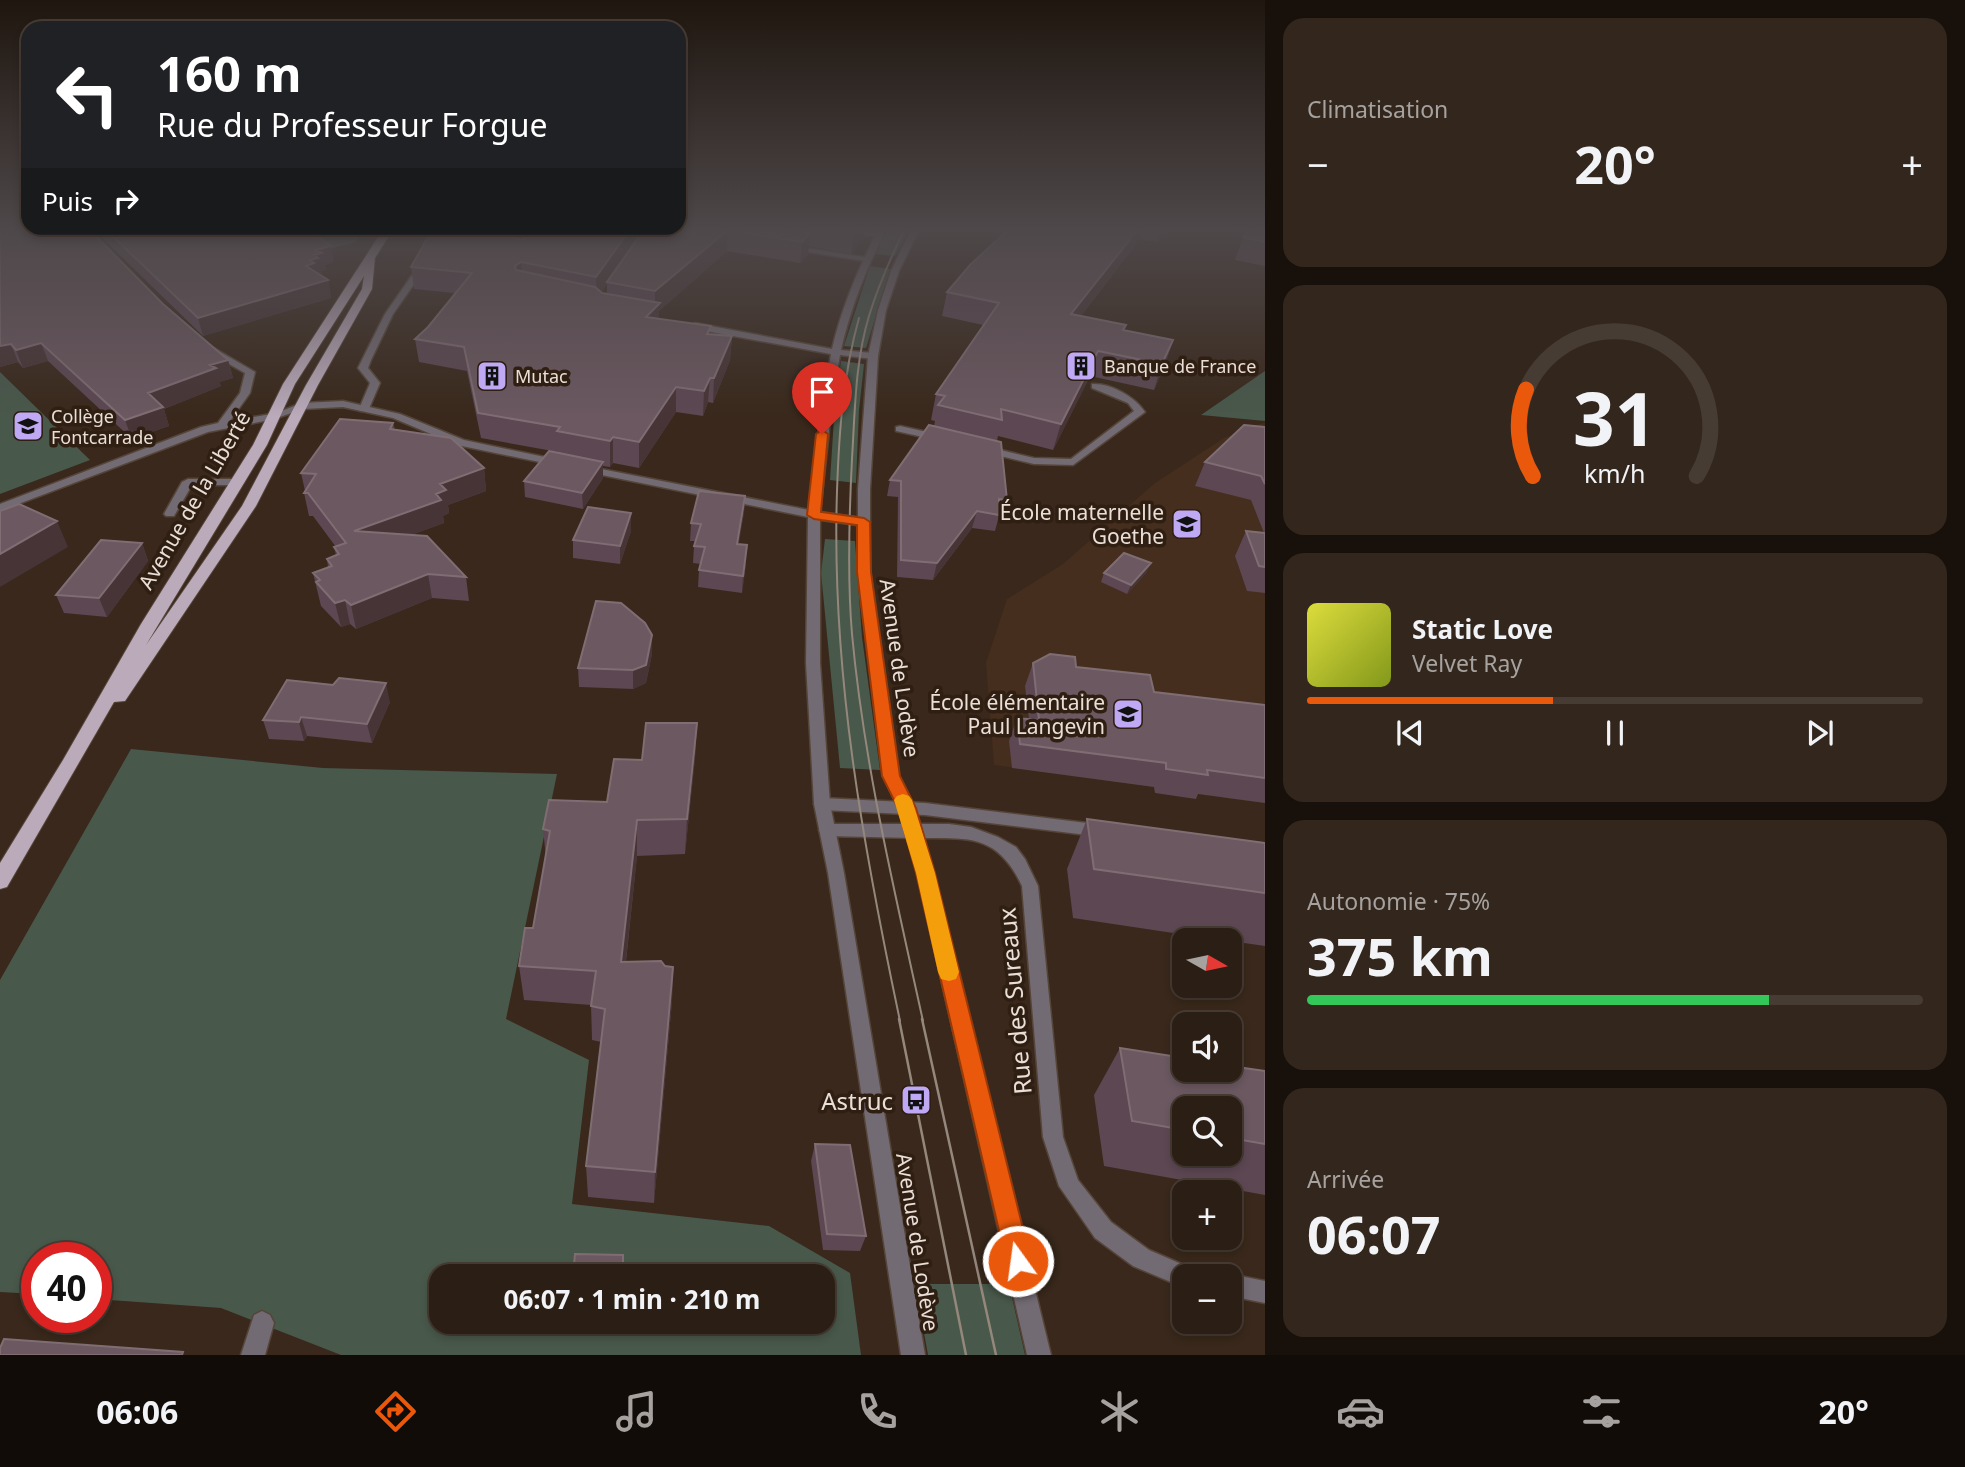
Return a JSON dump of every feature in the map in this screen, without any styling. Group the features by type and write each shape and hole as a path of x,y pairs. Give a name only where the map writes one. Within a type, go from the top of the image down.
{"main road":[{"name":"Avenue de la Liberté","path":"0,881 70,765 149,624 260,445 289,384 347,291"},
{"name":"Avenue de la Liberté","path":"70,765 162,637 249,506 308,406 366,291"}],"street":[{"path":"364,410 375,383 363,368 389,314 405,291"},
{"name":"Avenue de Lodève","path":"854,291 834,352 825,408 814,515 813,663 822,804 913,1355"},
{"name":"Avenue de Lodève","path":"888,291 873,356 864,572 891,776 907,808 1039,1355"},
{"path":"682,324 834,352 873,356"},
{"path":"202,343 250,372 246,389 223,424"},
{"path":"967,444 1034,461 1073,462 1139,412 1132,401 1096,386"},
{"path":"0,508 163,444 223,424 271,417 308,406 343,404 396,416 474,446 814,515 864,522"},
{"path":"900,429 953,441"},
{"path":"170,514 188,481 238,482"},
{"path":"822,804 907,808 1114,832"},
{"name":"Rue des Sureaux","path":"827,830 913,832 942,829 991,841 1012,853 1030,886 1053,1137 1070,1186 1103,1230 1141,1258 1172,1271"},
{"path":"1242,1287 1265,1292"},
{"path":"253,1355 262,1323"}],"shaded area":[{"name":"École élémentaire Paul Langevin","path":"1265,422 1265,803 1224,798 1219,794 1155,793 1154,787 994,765 986,663 1007,599 1063,564 1155,483 1224,438"}],"green space":[{"path":"862,291 883,291 866,348 844,346"},
{"path":"841,361 864,364 856,483 830,480 835,403"},
{"path":"1265,371 1265,421 1201,415"},
{"name":"Collège Fontcarrade","path":"0,372 90,460 0,494"},
{"path":"825,539 855,541 862,637 880,770 840,768 821,573"},
{"path":"131,749 323,768 557,774 506,1019 589,1060 572,1204 769,1226 834,1264 429,1264 429,1334 835,1334 835,1264 850,1273 861,1355 341,1355 221,1308 112,1300 112,1242 21,1242 21,1293 0,1292 0,980"},
{"path":"915,1284 1009,1284 1025,1355 928,1355"}],"building":[{"path":"0,291 150,291 228,360 210,365 216,368 148,393 163,407 125,420 41,343 16,350 11,344 0,346"},
{"path":"170,291 290,291 198,318"},
{"path":"457,291 600,291 660,303 646,317 711,326 707,334 732,336 714,378 710,378 704,391 676,387 639,442 613,437 610,441 557,431 560,427 478,413 464,347 415,339"},
{"path":"1089,291 1071,314 1126,325 1123,330 1173,340 1162,364 1098,351 1061,424 1001,409 1002,420 938,405 945,396 936,394 999,303 947,292"},
{"path":"340,419 393,423 390,429 451,438 484,468 440,484 446,490 436,494 441,500 354,531 427,536 466,577 428,574 351,605 345,600 335,603 316,582 320,580 313,573 332,566 327,559 339,554 334,547 346,543 308,493 304,493 316,474 301,473"},
{"path":"929,425 1001,442 1007,500 999,499 999,515 977,511 937,563 901,560 901,481 890,480"},
{"path":"1244,425 1265,427 1265,484 1261,476 1205,462"},
{"path":"549,451 603,462 582,493 524,481"},
{"path":"699,491 745,496 737,544 747,545 743,576 699,570 705,547 694,546 701,524 691,523"},
{"path":"19,504 57,521 0,554 0,511"},
{"path":"588,507 631,513 620,546 573,540"},
{"path":"1246,531 1265,533 1265,567 1259,566"},
{"path":"101,540 142,543 99,598 56,595"},
{"path":"1124,553 1151,563 1131,585 1104,573"},
{"path":"596,601 621,603 645,623 652,635 646,665 633,670 578,668"},
{"path":"1050,654 1075,657 1076,667 1150,675 1154,692 1265,705 1265,778 1207,770 1208,775 1166,769 1166,763 1020,744 1017,718 1039,720 1033,663"},
{"path":"339,678 386,683 367,724 301,717 299,722 263,720 287,680 333,685"},
{"path":"646,723 697,723 687,819 637,820 621,962 661,961 665,966 673,967 655,1172 586,1166 605,1009 591,1006 596,971 519,966 525,928 533,928 550,831 543,829 549,800 607,802 614,759 642,760"},
{"path":"1087,819 1265,843 1265,893 1094,869"},
{"path":"1120,1048 1172,1056 1172,1082 1242,1082 1242,1068 1265,1071 1265,1144 1242,1140 1242,1096 1172,1096 1172,1128 1132,1121"},
{"path":"815,1144 850,1145 866,1236 827,1234"},
{"path":"575,1254 623,1255 623,1264 574,1264"},
{"path":"4,1339 183,1352 182,1355 0,1355"}],"tram line":[{"path":"877,291 864,333 856,387 849,590 857,683 872,780 923,1021"},
{"path":"859,318 846,382 839,447 836,558 839,625 852,758 862,824 900,1021"},
{"path":"899,1019 966,1355"},
{"path":"922,1019 996,1355"}],"slow traffic":[{"path":"903,800 925,873 949,972"}],"place":[{"name":"Banque de France","path":"1081,366"},
{"name":"Mutac","path":"492,376"},
{"name":"Collège Fontcarrade","path":"28,426"},
{"name":"École maternelle Goethe","path":"1187,524"},
{"name":"École élémentaire Paul Langevin","path":"1128,714"},
{"name":"Astruc","path":"916,1100"}],"route":[{"path":"822,434 814,515 864,522 864,572 891,776 907,808 925,873 1018,1261"}]}
